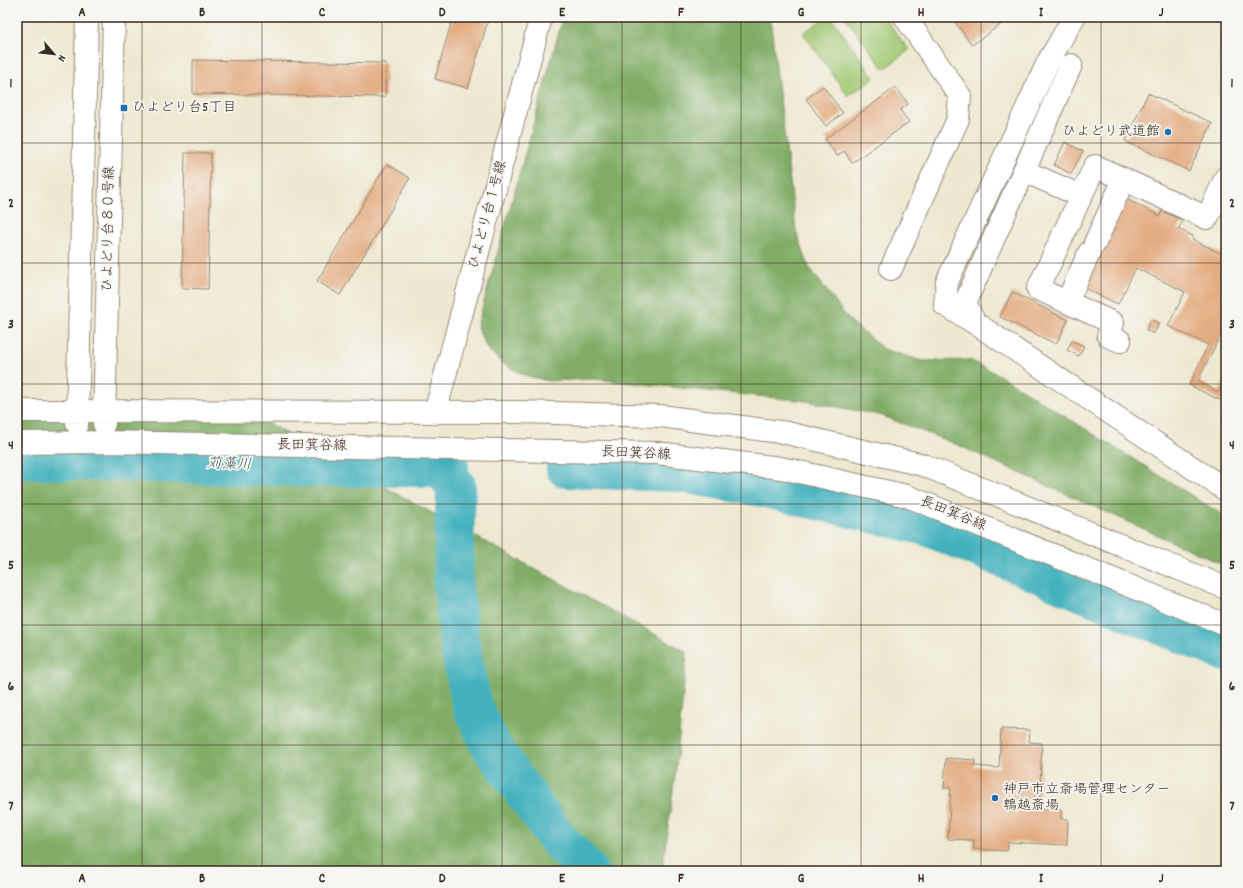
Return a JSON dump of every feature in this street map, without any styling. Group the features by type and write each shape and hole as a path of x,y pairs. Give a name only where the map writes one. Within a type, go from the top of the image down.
{"street":[{"name":"ひよどり台８０号線","path":"76,442 87,17"},
{"name":"ひよどり台８０号線","path":"104,442 114,17"},
{"name":"ひよどり台１号線","path":"435,413 541,17"},
{"path":"891,269 958,120 960,96 905,17"},
{"path":"1074,17 1048,62 947,282 945,305 975,323 1226,490"},
{"path":"975,323 965,302 1072,65"},
{"path":"1120,341 1108,336 1113,324 1038,289 1095,166 1207,218 1226,177"},
{"path":"1024,171 1081,196"},
{"path":"1067,302 1124,180"},
{"path":"17,412 78,410 435,413 519,412 661,416 787,433 923,465 1226,588"},
{"name":"長田箕谷線","path":"17,443 104,442 657,454 781,468 907,496 1226,626"}],"green space":[{"path":"563,17 770,17 796,231 809,267 848,319 883,349 922,361 970,360 999,375 1226,517 1226,566 958,445 880,415 806,401 594,379 548,381 524,375 505,365 487,349 477,327"},
{"path":"826,17 831,17 874,78 848,96 803,33"},
{"path":"845,17 884,17 909,50 884,69"},
{"path":"242,409 687,652 676,768 662,871 17,871 17,423 41,419"}],"building":[{"path":"453,17 489,17 468,88 435,79"},
{"path":"951,17 1011,17 972,45"},
{"path":"193,60 386,63 385,97 193,94"},
{"path":"823,86 843,113 826,126 806,99"},
{"path":"896,87 908,104 900,110 909,122 852,163 844,151 837,156 825,139"},
{"name":"ひよどり武道館","path":"1148,93 1212,123 1189,171 1125,141"},
{"path":"1065,142 1083,151 1071,174 1054,165"},
{"path":"185,153 211,153 208,289 182,288"},
{"path":"387,164 410,178 340,295 317,281"},
{"path":"1126,199 1160,216 1162,211 1183,221 1178,229 1193,236 1192,239 1226,256 1226,324 1198,381 1219,392 1226,378 1226,403 1189,385 1208,345 1168,326 1185,292 1136,268 1118,304 1084,288 1080,249 1085,238"},
{"path":"1012,292 1068,320 1056,344 1000,317"},
{"path":"1151,320 1159,323 1154,334 1146,330"},
{"path":"1072,341 1084,346 1079,356 1067,350"},
{"name":"神戸市立斎場管理センター 鵯越斎場","path":"1001,729 1030,730 1029,742 1042,743 1039,808 1061,809 1061,819 1068,819 1067,845 1008,842 1007,851 973,849 974,840 948,839 951,788 944,788 946,758 975,760 974,766 999,768"}],"waterway":[{"name":"苅藻川","path":"17,459 308,467 449,467"},
{"path":"441,468 456,486 453,586 460,645 472,705 491,746 558,839 588,871"},
{"path":"566,468 677,472 762,487 927,526 1226,652"}],"place":[{"name":"ひよどり台5丁目","path":"124,108"},
{"name":"ひよどり武道館","path":"1168,132"},
{"name":"神戸市立斎場管理センター 鵯越斎場","path":"995,798"}]}
